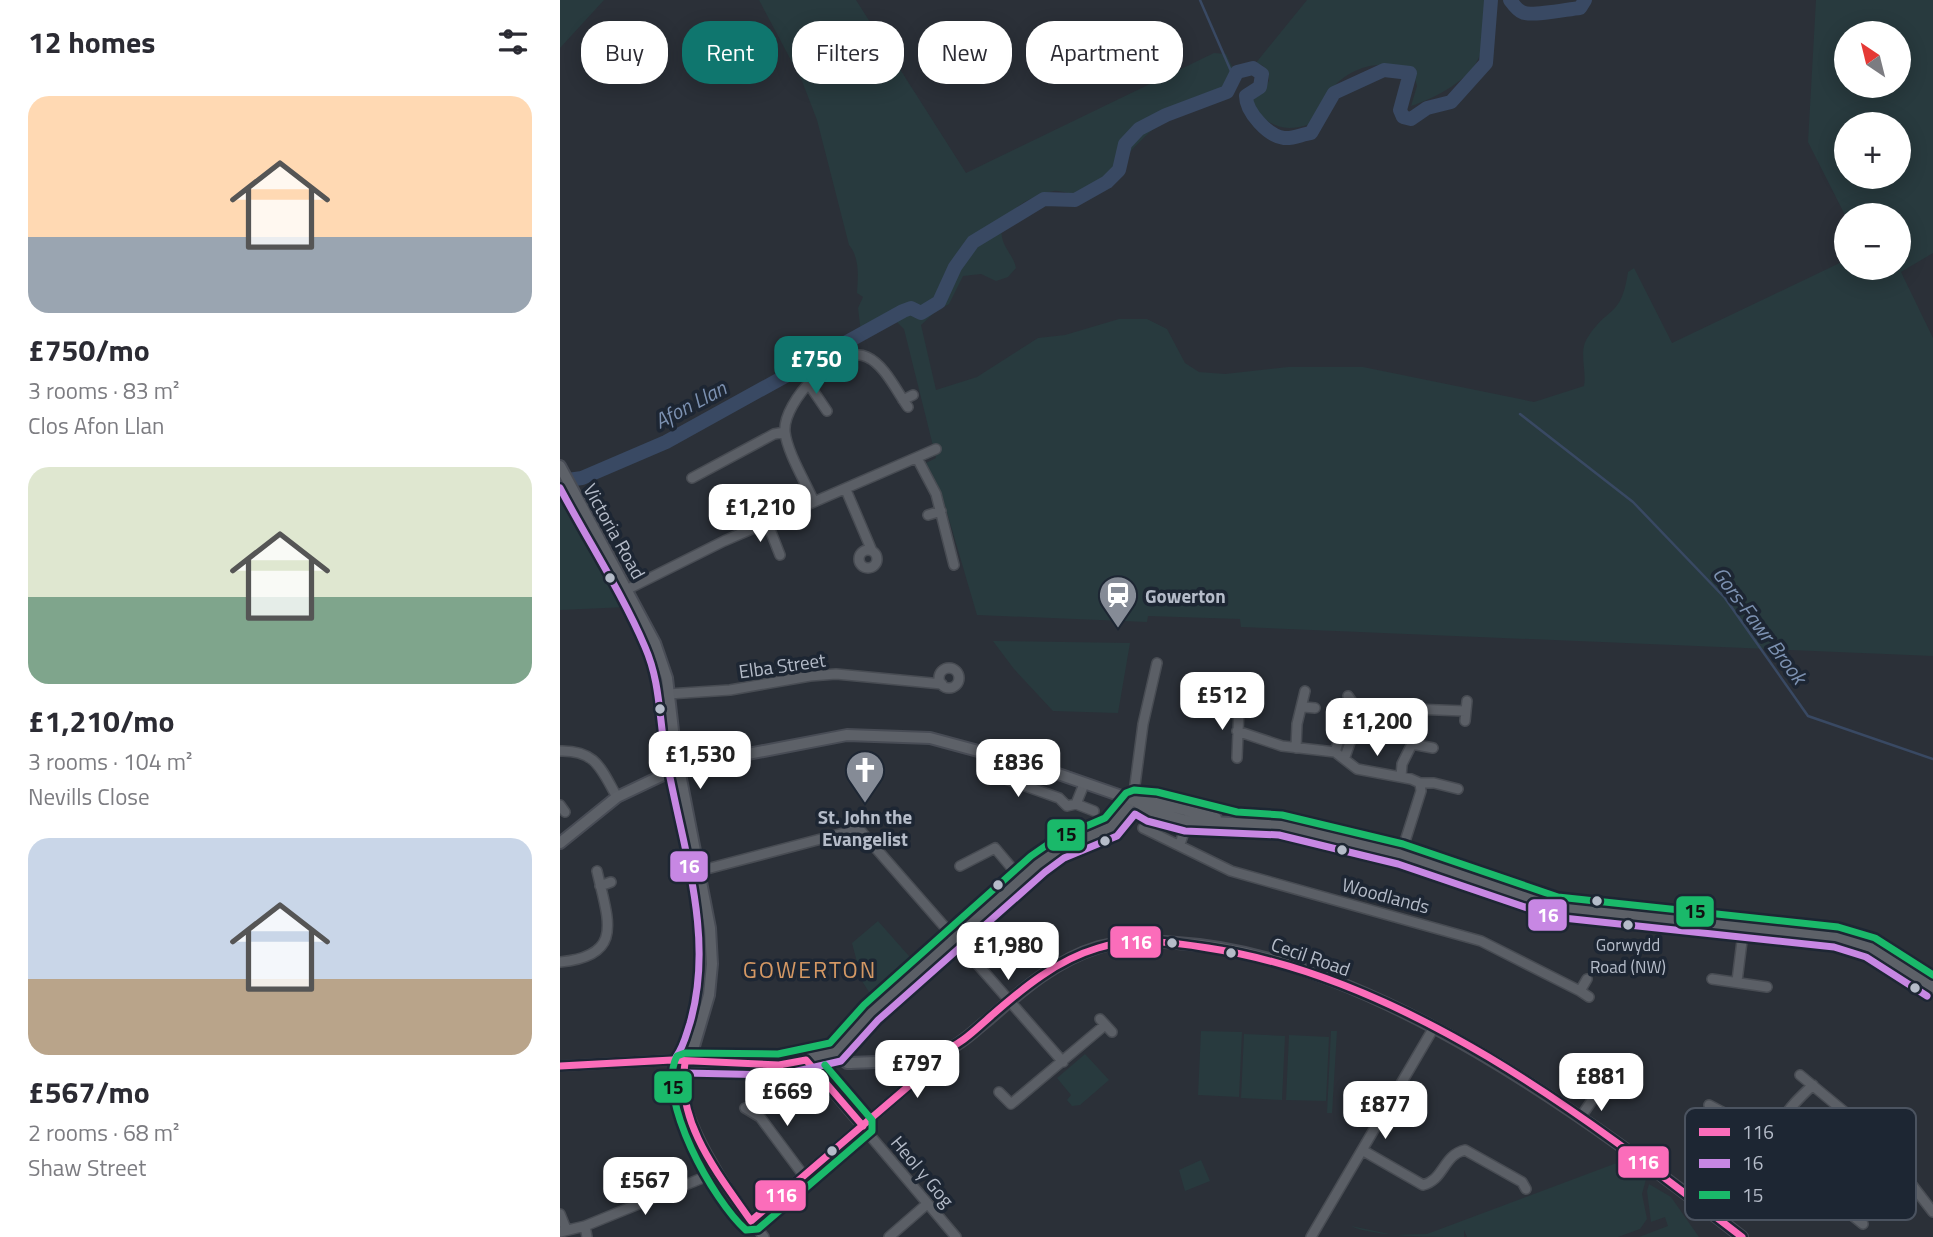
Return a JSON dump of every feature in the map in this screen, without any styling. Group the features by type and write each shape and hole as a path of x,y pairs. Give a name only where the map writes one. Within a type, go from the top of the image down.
{"main road":[{"name":"Victoria Road","path":"561,469 628,589 664,665 710,928 712,964 709,995 692,1053 685,1063"},
{"path":"560,843 617,797 680,767 847,735 930,738 1041,768 1133,800 1154,802 1189,817 1280,825 1401,854 1556,907 1744,925 1836,937 1870,947 1933,987"},
{"name":"Cecil Road","path":"836,1052 847,1063 940,1052 965,1039 1052,968 1098,947 1121,942 1199,944 1234,950 1317,973 1433,1029 1483,1056 1580,1118 1685,1195"},
{"path":"685,1063 779,1065 836,1052"},
{"name":"Cecil Road","path":"1719,1220 1742,1237"}],"street":[{"path":"814,502 785,432 796,396 808,383 852,355 865,355 876,362 905,404 913,396"},
{"path":"808,383 827,411"},
{"path":"699,477 774,434 785,432"},
{"path":"628,589 767,522 936,449"},
{"path":"917,458 936,494 954,565"},
{"path":"846,490 872,551"},
{"path":"928,515 941,511"},
{"path":"767,522 780,555"},
{"path":"836,1052 853,1030 1021,879 1059,849 1111,827 1133,800 1143,724 1157,663"},
{"name":"Elba Street","path":"668,694 730,690 836,674 942,684"},
{"path":"1296,748 1297,724 1304,706 1305,691"},
{"path":"1345,757 1354,731 1357,709 1349,695"},
{"path":"1237,758 1236,703 1257,706"},
{"path":"1304,706 1315,708"},
{"path":"1357,709 1466,711"},
{"path":"1237,731 1296,748 1335,752 1345,757 1349,765 1357,769 1458,789"},
{"path":"1335,752 1340,737"},
{"path":"1401,777 1402,764 1412,744 1433,748"},
{"path":"560,751 583,752 596,762 617,797"},
{"path":"986,772 1026,791 1059,798 1067,806 1076,804 1094,811"},
{"path":"1401,854 1421,791 1419,783"},
{"path":"1076,804 1084,784"},
{"path":"1180,844 1189,817"},
{"path":"699,871 855,828 862,832 1063,1062"},
{"name":"Woodlands","path":"1149,828 1172,844 1180,844 1186,850 1231,871 1481,941 1589,997"},
{"path":"960,866 995,848 1021,879"},
{"path":"560,962 590,957 602,949 607,936 597,871"},
{"path":"600,886 611,882"},
{"path":"1737,981 1744,925"},
{"path":"1712,978 1767,987"},
{"path":"1580,991 1587,979"},
{"path":"999,1092 1011,1104 1106,1025"},
{"path":"1311,1237 1433,1029"},
{"path":"751,1222 932,1066 940,1052"},
{"path":"560,1066 672,1059 685,1063 687,1110 718,1172 764,1237"},
{"name":"Heol y Gog","path":"806,1060 956,1237"},
{"path":"1580,1118 1617,1064"},
{"path":"1800,1075 1840,1108"},
{"path":"1792,1108 1813,1085"},
{"path":"1715,1105 1722,1108"},
{"path":"745,1108 760,1117 804,1176"},
{"path":"1362,1150 1423,1185 1437,1178 1450,1156 1465,1150 1522,1182 1526,1189"},
{"path":"560,1213 563,1231 585,1226 718,1172"},
{"path":"1916,1190 1933,1212"},
{"path":"889,1237 928,1204"},
{"path":"1859,1220 1863,1224"},
{"path":"585,1226 587,1237"}],"shaded area":[{"path":"560,0 604,0 585,21 581,21 581,25 560,48"},
{"path":"759,0 856,0 869,21 792,21 792,62 778,36 778,21 770,21"},
{"path":"1307,0 1484,0 1480,55 1461,80 1441,93 1411,106 1417,86 1414,75 1391,66 1379,65 1356,70 1327,95 1310,124 1292,128 1276,126 1263,117 1252,101 1269,81 1268,71 1262,65 1255,64"},
{"path":"1816,0 1933,0 1933,253 1911,266 1911,203 1839,203 1808,142"},
{"path":"1214,53 1226,54 1238,79 1214,101 1172,118 1151,131 1100,181 1072,193 1057,191 1032,198 1006,218 1002,237 1016,268 1008,277 996,281 981,274 963,276 949,304 936,311 921,325 936,390 977,377 1038,338 1065,335 1119,319 1147,319 1167,329 1185,363 1199,372 1225,374 1288,367 1363,367 1534,402 1584,386 1585,342 1595,327 1618,304 1628,272 1634,268 1672,343 1834,266 1834,280 1905,280 1933,338 1933,656 1241,627 1240,619 1148,616 1147,622 977,615 941,492 926,463 936,458 904,329 896,321 862,341 858,308 863,297 857,293 857,262 849,245 817,120 803,84 904,84 904,75 966,173 1150,84 1183,84 1183,68"},
{"path":"560,490 563,490 627,607 560,610"},
{"path":"993,641 1130,643 1118,713 1053,711 1014,669"},
{"path":"878,921 916,964 874,1000 862,981 852,943"},
{"path":"1201,1031 1242,1032 1239,1097 1198,1095"},
{"path":"1331,1031 1337,1031 1332,1113 1327,1113"},
{"path":"1244,1034 1285,1036 1282,1100 1241,1098"},
{"path":"1289,1035 1329,1037 1326,1101 1286,1100"},
{"path":"1085,1054 1109,1080 1080,1105 1072,1106 1067,1100 1071,1095 1057,1078"},
{"path":"1201,1160 1210,1181 1185,1191 1179,1170"},
{"path":"1622,1161 1646,1179 1642,1194 1647,1219 1640,1229 1618,1237 1467,1237 1464,1230 1464,1237 1396,1235 1427,1234"},
{"path":"1649,1184 1671,1197 1699,1237 1639,1237 1668,1226 1665,1217 1651,1222 1647,1191"},
{"path":"1351,1226 1392,1235 1361,1230"}],"waterway":[{"path":"1200,0 1234,78"},
{"name":"Afon Llan","path":"560,481 582,478 666,442 903,311 911,308 921,313 939,302 955,267 973,242 1044,199 1075,200 1107,182 1119,170 1125,144 1139,129 1166,115 1227,92 1237,72 1253,68 1262,74 1260,87 1246,96 1247,102 1254,116 1265,128 1284,138 1311,133 1334,93 1384,70 1410,73 1400,110 1403,117 1411,119 1427,108 1451,102 1486,63 1491,0"},
{"name":"Afon Llan","path":"1510,0 1520,11 1533,14 1580,8 1585,0"},
{"name":"Gors-Fawr Brook","path":"1520,414 1633,502 1725,598 1808,716 1933,759"}],"transit line":[{"name":"16","path":"560,488 636,627 650,660 656,686 665,751 693,887 699,955 697,989 690,1023 676,1057"},
{"name":"15","path":"825,1065 872,1120 872,1131 758,1229 746,1230 719,1197 691,1148 674,1097 672,1074 677,1056 685,1053 778,1054 830,1043 864,1005 1031,856 1054,840 1105,818 1126,793 1134,790 1157,792 1237,812 1282,815 1403,844 1558,897 1838,927 1875,938 1933,975"},
{"name":"16","path":"685,1073 780,1075 841,1061 878,1020 1045,872 1064,858 1117,836 1135,814 1147,821 1185,831 1279,835 1398,864 1554,917 1834,947 1866,957 1927,996"},
{"name":"116","path":"940,1052 967,1037 1041,976 1083,953 1112,945 1139,942 1167,942 1208,948 1282,964 1353,989 1423,1021 1491,1059 1557,1101 1685,1193"},
{"name":"116","path":"685,1063 684,1085 693,1127 713,1166 751,1221 932,1066 940,1052"},
{"name":"116","path":"560,1066 672,1060 779,1065 806,1060 863,1126"},
{"name":"116","path":"1720,1220 1742,1237"}],"place":[{"name":"Gowerton","path":"1118,629"},
{"name":"St. John the Evangelist","path":"865,804"},
{"name":"Gorwydd Road (NW)","path":"1628,925"}],"district":[{"name":"GOWERTON","path":"810,969"}]}
